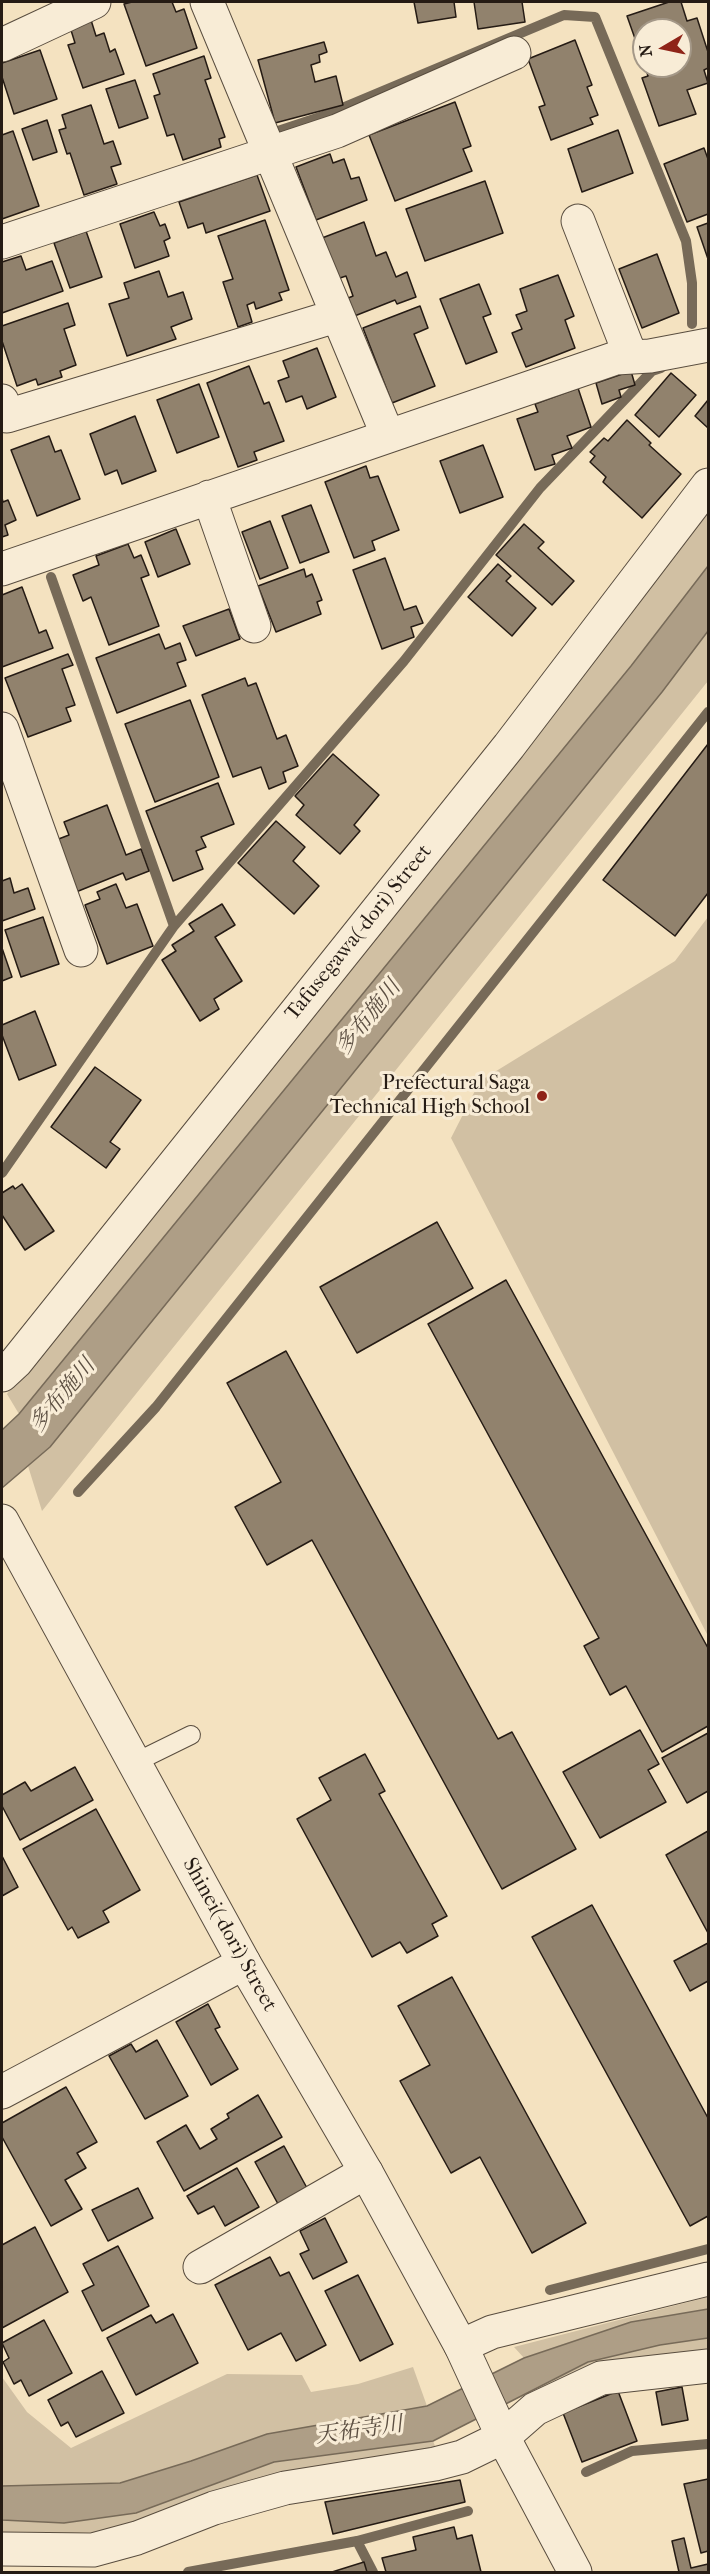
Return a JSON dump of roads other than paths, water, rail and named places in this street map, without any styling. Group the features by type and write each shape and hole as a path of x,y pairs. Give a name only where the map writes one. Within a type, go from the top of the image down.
{"street":[{"path":"2,45 94,2"},
{"path":"207,2 387,436"},
{"path":"2,242 337,131 514,53"},
{"path":"578,221 631,357"},
{"path":"2,400 7,416 336,316"},
{"path":"2,569 616,358 650,356 705,343"},
{"name":"Tafusegawa(-dori) Street","path":"2,1375 16,1362 509,746 708,485"},
{"path":"209,497 254,626"},
{"path":"2,729 81,950"},
{"name":"Shinei(-dori) Street","path":"2,1521 244,1963 366,2172 461,2346 503,2437"},
{"path":"4,2084 244,1963"},
{"path":"201,2267 366,2172"},
{"path":"461,2346 492,2332 708,2279"},
{"path":"2,2549 93,2550 137,2538 214,2508 285,2488 435,2464 462,2457 503,2437 536,2409 602,2378 708,2366"},
{"path":"503,2437 575,2572"}],"lane":[{"path":"134,1763 191,1735"}],"water":[{"name":"多布施川","path":"708,566 708,631 662,692 50,1447 2,1488 2,1430 19,1414 631,666"},
{"name":"天祐寺川","path":"708,2309 708,2338 660,2345 588,2362 433,2441 274,2462 136,2513 64,2523 2,2520 2,2486 120,2483 267,2434 427,2406 524,2358 631,2322"}],"waterway":[{"path":"269,127 272,133 323,116 564,15 595,17 686,241 692,283 692,324"},
{"path":"2,1173 174,926 404,661 540,488 652,371 661,368"},
{"path":"51,577 174,926"},
{"path":"78,1492 156,1407 708,712"},
{"path":"550,2290 708,2249"},
{"path":"586,2472 632,2451 708,2444"},
{"path":"188,2572 357,2541 468,2511"},
{"path":"357,2541 373,2572"}],"place":[{"name":"Prefectural Saga Technical High School","path":"542,1096"}]}
